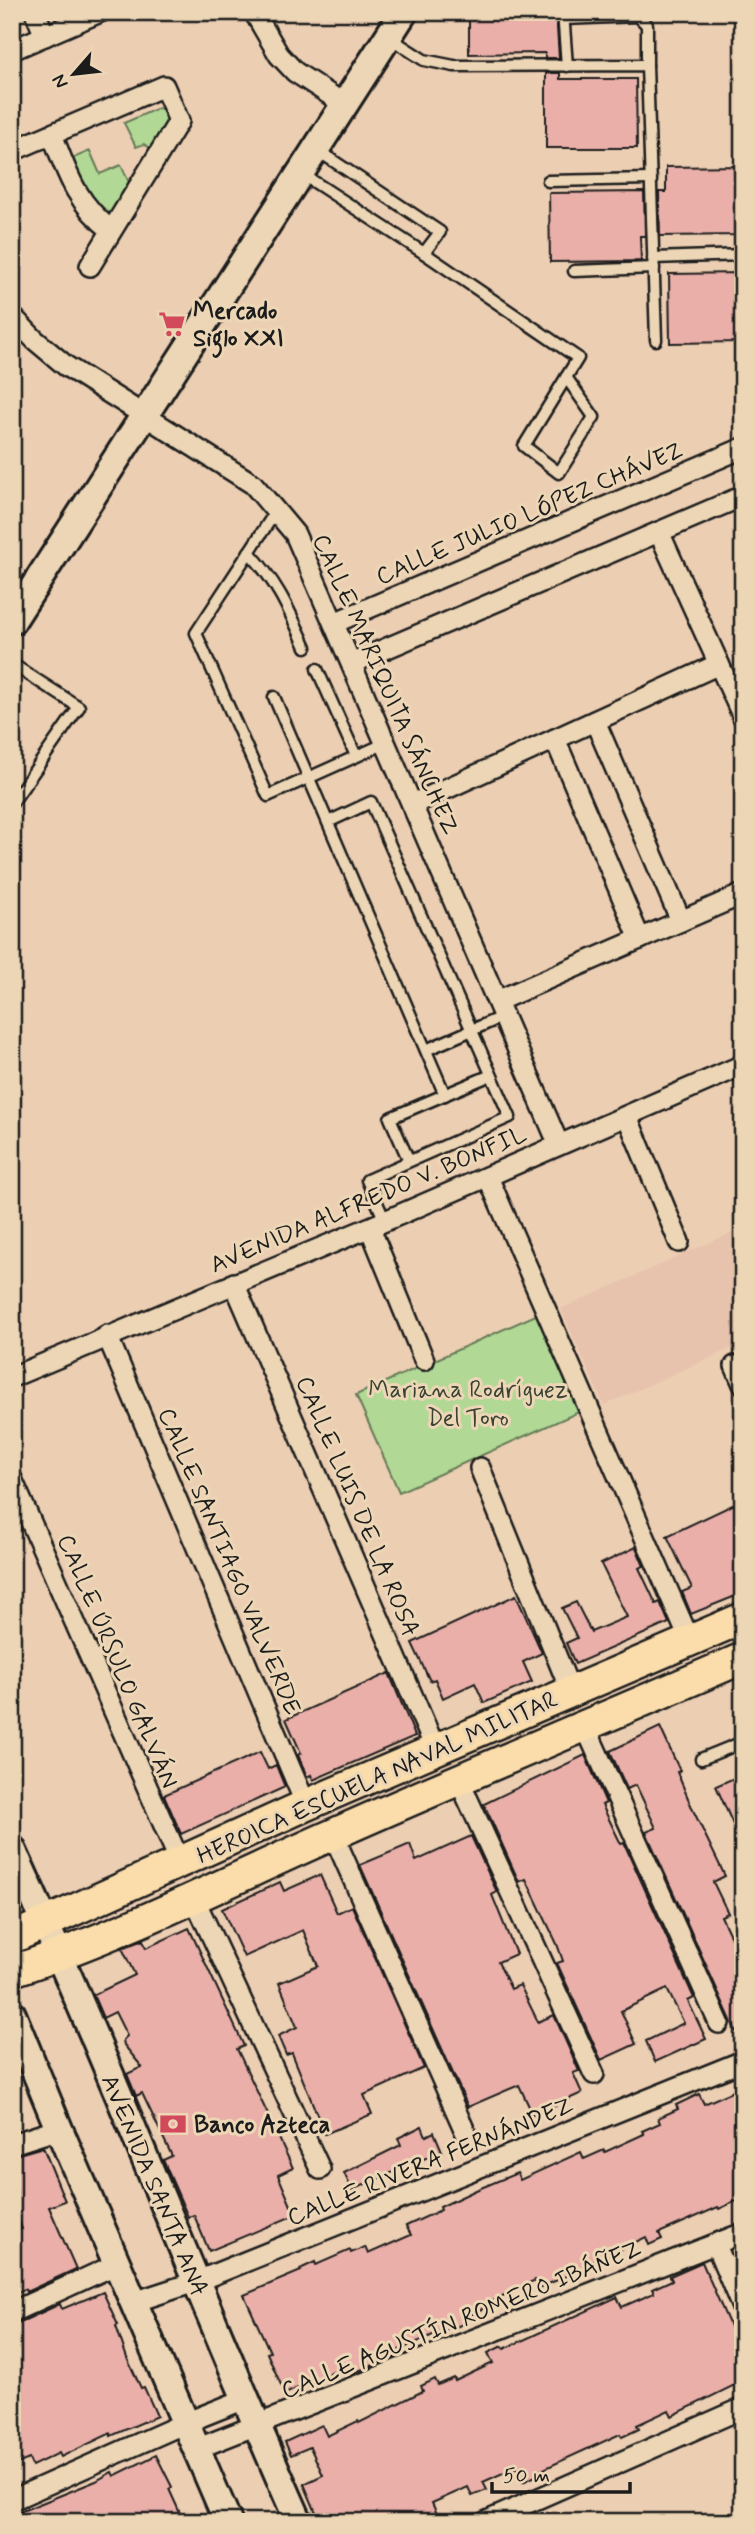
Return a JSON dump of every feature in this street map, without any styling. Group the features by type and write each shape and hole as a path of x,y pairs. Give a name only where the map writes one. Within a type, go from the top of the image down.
{"main road":[{"path":"12,621 404,12"},
{"name":"HEROICA ESCUELA NAVAL MILITAR","path":"12,1938 306,1805 743,1618"},
{"name":"HEROICA ESCUELA NAVAL MILITAR","path":"12,1971 60,1955 194,1898 333,1834 743,1658"},
{"name":"AVENIDA SANTA ANA","path":"12,1849 46,1922 195,2282 299,2522"},
{"path":"12,2014 228,2522"}],"street":[{"path":"35,12 45,36"},
{"path":"254,12 279,55 295,72 344,104"},
{"path":"12,50 96,13"},
{"path":"12,151 164,86 179,121 90,266"},
{"path":"52,134 80,200 95,218 111,230"},
{"name":"CALLE MARIQUITA SÁNCHEZ","path":"12,316 66,366 253,484 295,534 559,1145"},
{"name":"CALLE JULIO LÓPEZ CHÁVEZ","path":"334,623 743,448"},
{"path":"352,663 743,496"},
{"path":"659,532 743,717"},
{"path":"413,804 719,664"},
{"path":"595,721 681,921"},
{"path":"555,739 640,939"},
{"path":"500,1009 640,939 743,894"},
{"name":"AVENIDA ALFREDO V. BONFIL","path":"12,1377 107,1335 377,1225 743,1065"},
{"path":"626,1116 679,1242"},
{"path":"488,1177 690,1641"},
{"path":"377,1225 424,1360"},
{"name":"CALLE LUIS DE LA ROSA","path":"234,1283 436,1750"},
{"name":"CALLE SANTIAGO VALVERDE","path":"107,1335 306,1805"},
{"path":"480,1468 571,1692"},
{"name":"CALLE ÚRSULO GALVÁN","path":"12,1479 180,1862"},
{"path":"586,1726 719,2023"},
{"path":"459,1780 593,2074"},
{"path":"333,1834 468,2138"},
{"path":"194,1898 320,2169"},
{"name":"CALLE RIVERA FERNÁNDEZ","path":"134,2302 195,2282 743,2061"},
{"path":"12,2144 59,2129"},
{"name":"CALLE AGUSTÍN ROMERO IBÁÑEZ","path":"196,2449 743,2234"},
{"path":"716,2245 743,2310"},
{"path":"12,2312 117,2264"},
{"path":"12,2500 245,2399"},
{"path":"485,2522 743,2408"}],"lane":[{"path":"567,66 564,16 638,16 647,25 656,340"},
{"path":"387,36 424,60 454,66 647,65"},
{"path":"315,149 440,232 424,253"},
{"path":"300,173 578,358 566,377 524,446 559,473 594,417 566,377"},
{"path":"548,181 651,179"},
{"path":"573,271 743,255"},
{"path":"276,510 196,633 268,796 386,743"},
{"path":"249,552 270,574 306,647"},
{"path":"12,664 79,706 12,803"},
{"path":"317,669 356,756"},
{"path":"274,697 445,1094"},
{"path":"328,822 371,802 510,1117 367,1180 377,1225"},
{"path":"426,1051 472,1030 500,1009"},
{"path":"409,1161 390,1118 491,1075"},
{"path":"701,1759 743,1742"}],"shaded area":[{"path":"738,1230 743,1240 743,1343 604,1405 561,1309"}],"green space":[{"path":"158,108 165,111 170,125 157,153 144,144 136,147 124,123"},
{"path":"90,151 100,174 121,165 133,191 112,217 105,217 82,183 71,159"},
{"name":"Mariana Rodríguez Del Toro","path":"538,1314 581,1411 399,1492 356,1395"}],"building":[{"path":"469,12 556,12 559,58 545,58 545,53 469,54"},
{"path":"546,73 560,73 560,79 636,79 637,148 546,148"},
{"path":"743,166 743,235 660,236 659,192 666,192 666,167"},
{"path":"644,192 645,236 640,236 641,261 550,262 549,193"},
{"path":"743,273 743,342 670,343 669,274"},
{"path":"743,1500 743,1593 691,1614 682,1592 692,1588 667,1536"},
{"path":"636,1547 644,1566 639,1568 656,1604 660,1602 669,1623 575,1664 566,1643 577,1638 562,1608 576,1602 591,1632 627,1617 601,1564"},
{"path":"516,1595 542,1653 523,1662 532,1682 484,1703 475,1683 443,1698 435,1679 430,1681 412,1643"},
{"path":"389,1673 415,1736 313,1780 311,1775 307,1777 298,1755 301,1753 286,1719"},
{"path":"660,1727 680,1771 677,1772 693,1810 725,1876 713,1882 728,1913 721,1916 738,1953 743,1951 743,2047 646,1832 656,1828 636,1785 627,1789 610,1751"},
{"path":"260,1752 268,1769 276,1765 285,1787 181,1834 164,1795"},
{"path":"585,1755 606,1803 602,1805 621,1844 624,1843 694,1998 688,2001 706,2039 655,2062 646,2041 684,2023 667,1989 621,2011 636,2044 601,2060 557,1963 563,1961 557,1944 526,1879 519,1882 484,1804"},
{"path":"743,1774 743,1847 716,1786"},
{"path":"471,1836 497,1892 492,1895 516,1954 498,1962 511,1989 520,1985 538,2022 554,2015 579,2071 573,2073 582,2093 533,2115 519,2085 468,2107 360,1865 410,1844 416,1861"},
{"path":"320,1875 337,1913 352,1906 424,2068 364,2095 372,2114 325,2134 292,2053 286,2055 278,2036 297,2027 279,1983 318,1966 303,1930 244,1957 222,1909 280,1882 284,1891"},
{"path":"189,1928 244,2046 237,2049 293,2168 278,2175 295,2215 209,2251 194,2215 188,2217 163,2160 172,2156 142,2093 136,2096 127,2074 142,2067 124,2045 123,2040 127,2036 115,2012 103,2018 93,1995 135,1975 122,1948 143,1940 146,1948"},
{"path":"743,2087 743,2198 659,2233 662,2239 649,2245 646,2237 539,2288 535,2280 482,2306 483,2309 465,2318 467,2322 399,2350 400,2355 345,2376 342,2368 285,2394 267,2353 270,2352 244,2295 301,2271 300,2269 315,2262 316,2265 350,2250 351,2253 365,2247 368,2254 411,2235 406,2226 441,2210 440,2207 517,2173 520,2180 581,2152 584,2159 604,2150 605,2152 644,2134 642,2131 660,2123 658,2118 678,2109 676,2105 699,2094 704,2104"},
{"path":"422,2126 426,2136 434,2132 442,2151 352,2190 344,2173 401,2145 398,2138"},
{"path":"43,2147 65,2201 49,2207 76,2269 26,2292 25,2289 12,2295 12,2233 22,2229 12,2203 12,2194 17,2193 12,2181 12,2156"},
{"path":"702,2262 743,2356 743,2381 672,2416 669,2410 637,2425 639,2429 622,2437 620,2434 537,2472 538,2475 523,2482 516,2467 483,2482 487,2490 472,2496 468,2487 432,2503 437,2514 420,2522 320,2522 304,2484 323,2475 310,2447 291,2455 285,2442 322,2425 327,2436 358,2421 359,2423 423,2391 421,2386 435,2379 438,2385 454,2378 455,2381 493,2363 488,2353 502,2346 504,2349 617,2297 622,2307 654,2293 652,2289 672,2280 670,2276"},
{"path":"103,2292 118,2325 116,2326 127,2358 157,2416 111,2436 111,2433 61,2457 59,2453 32,2466 29,2459 12,2466 12,2326 60,2304 62,2309"},
{"path":"156,2455 172,2487 169,2489 184,2522 12,2522 12,2515 112,2472 114,2476"}],"place":[{"name":"Mercado Siglo XXI","path":"172,324"},
{"name":"Banco Azteca","path":"173,2124"}]}
